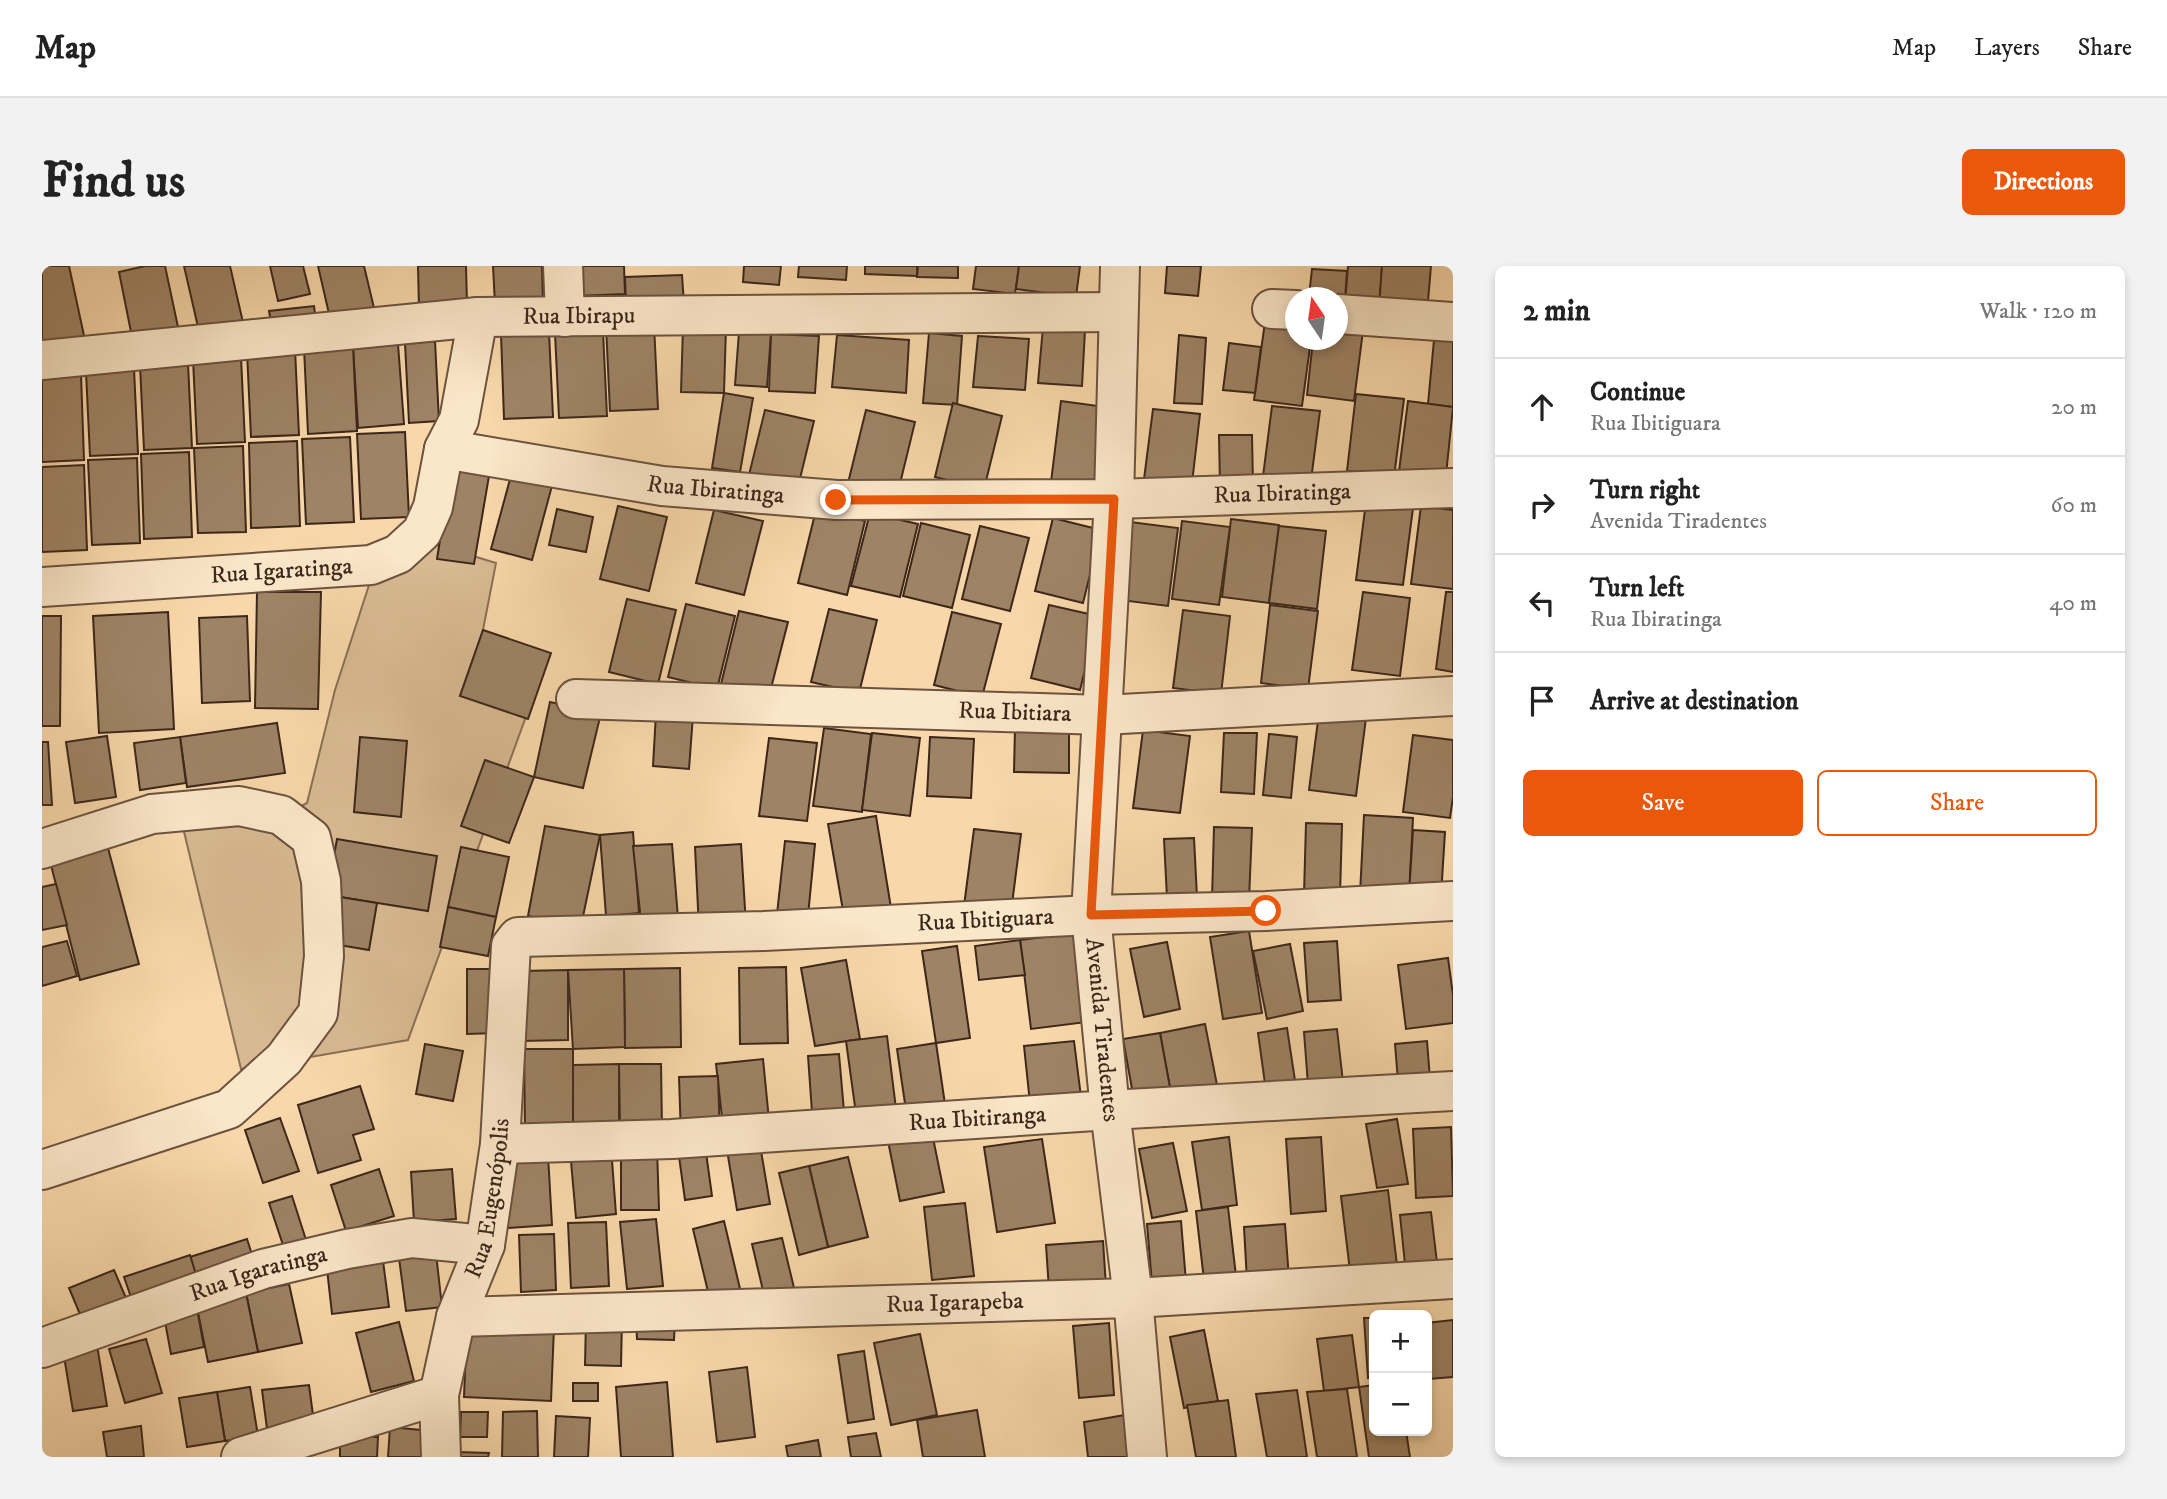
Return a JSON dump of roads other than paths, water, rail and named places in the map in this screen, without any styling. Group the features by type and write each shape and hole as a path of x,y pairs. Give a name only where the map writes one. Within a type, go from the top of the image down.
{"street":[{"path":"563,266 565,317"},
{"name":"Avenida Tiradentes","path":"1119,266 1114,499 1091,915 1110,1110 1133,1298 1147,1457"},
{"name":"Rua Ibirapu","path":"42,360 478,317 1118,312"},
{"path":"1348,315 1453,322"},
{"name":"Rua Igaratinga","path":"42,587 371,565 398,554 422,532 433,507 444,449 459,420 478,317"},
{"name":"Rua Ibiratinga","path":"444,449 662,486 836,500 1114,499 1453,488"},
{"name":"Rua Ibitiara","path":"576,699 1103,715 1453,695"},
{"path":"42,849 152,814 239,806 281,815 312,838 321,881 324,956 318,1013 284,1059 229,1109 42,1170"},
{"name":"Rua Ibitiguara","path":"519,937 764,932 1091,915 1266,911 1453,901"},
{"name":"Rua Eugenópolis","path":"440,1457 439,1395 456,1317 485,1245 500,1144 511,946 519,937"},
{"name":"Rua Ibitiranga","path":"500,1144 672,1139 1453,1091"},
{"name":"Rua Igaratinga","path":"42,1348 263,1269 347,1249 412,1238 485,1245"},
{"name":"Rua Igarapeba","path":"456,1317 1133,1298 1453,1279"},
{"path":"241,1457 439,1395"}]}
